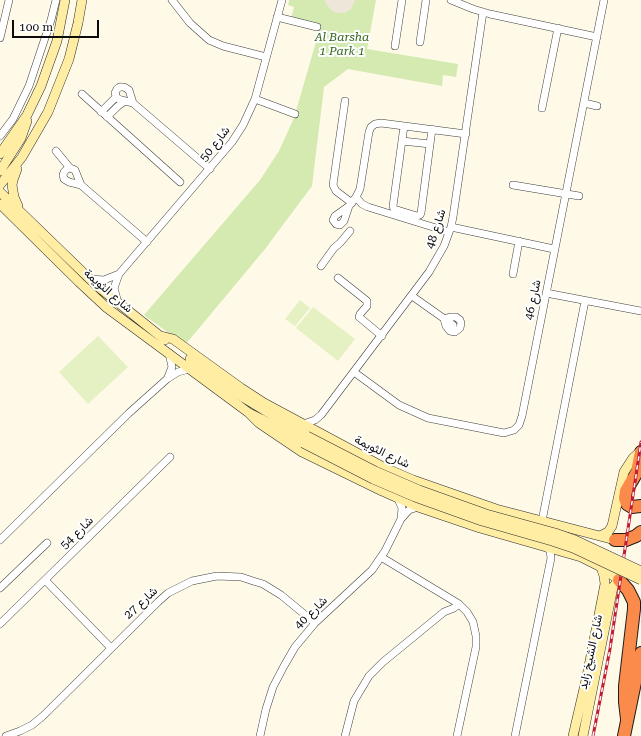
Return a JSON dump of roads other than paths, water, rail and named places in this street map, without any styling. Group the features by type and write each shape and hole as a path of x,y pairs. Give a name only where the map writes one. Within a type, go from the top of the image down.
{"highway":[{"path":"641,452 637,472 626,491 625,498 627,504 632,507 641,506"},
{"path":"615,540 626,540 641,532"},
{"path":"619,580 628,590 634,602 625,686 627,719"},
{"path":"624,736 641,653"}],"street":[{"path":"0,38 9,0"},
{"path":"0,136 13,119 29,86 50,24 56,0"},
{"path":"0,154 27,115 41,86 61,25 65,0"},
{"path":"19,209 14,197 12,185 14,176 22,157 48,112 63,77 74,40 82,0"},
{"path":"172,0 190,23 209,40 222,46 266,57"},
{"name":"شارع 50","path":"119,274 227,149 238,134 255,99 282,0"},
{"path":"395,46 402,0"},
{"path":"420,42 426,0"},
{"path":"451,0 483,12 597,37"},
{"name":"شارع 46","path":"354,372 393,400 421,415 436,420 500,433 511,432 517,428 521,418 604,0"},
{"name":"شارع 48","path":"303,424 311,422 321,415 412,296 434,266 441,253 450,229 466,134 483,12"},
{"path":"277,17 317,27"},
{"path":"542,108 558,28"},
{"path":"104,115 116,97 115,93 117,89 120,87 126,87 130,92 133,103"},
{"path":"82,94 180,182"},
{"path":"116,97 119,100 133,103 210,169"},
{"path":"255,99 295,114"},
{"path":"104,115 125,101"},
{"path":"344,101 333,185 336,191 352,202 450,229 554,248"},
{"path":"584,103 597,106"},
{"path":"0,171 21,138 26,127 27,115"},
{"path":"321,266 334,248 348,233 339,225 334,223 334,217 352,202 361,184 371,127 375,124 381,123 466,134"},
{"path":"404,126 392,206 394,209 417,216 421,213 432,129"},
{"path":"402,141 430,144"},
{"path":"56,151 70,168 75,170 81,185"},
{"path":"0,185 22,157"},
{"path":"70,168 66,169 64,172 64,179 81,185 147,242"},
{"path":"513,185 579,196"},
{"name":"شارع الثويمة","path":"0,192 89,278 118,303 175,348 238,394 305,439"},
{"name":"شارع الثويمة","path":"0,204 4,212 97,300 249,413 259,423 302,452 398,499 480,528 581,557 601,567 619,580"},
{"path":"513,274 520,241"},
{"path":"89,278 104,280 119,274"},
{"path":"118,303 114,288 119,274"},
{"path":"338,278 366,300 367,306 359,317 382,336"},
{"path":"546,293 641,312"},
{"path":"412,296 453,325"},
{"path":"542,521 585,300"},
{"name":"شارع الثويمة","path":"161,336 173,339 253,396 385,468 413,480 505,512 615,540"},
{"path":"167,379 171,373 172,367 169,353"},
{"path":"0,540 91,450 167,379 178,372 189,369"},
{"name":"شارع الثويمة","path":"249,413 305,439"},
{"path":"321,415 320,426 325,436"},
{"path":"305,439 419,490 486,514 569,538 596,549 641,571"},
{"path":"305,439 373,479 422,500 482,521 573,548 641,580"},
{"path":"600,536 608,532 612,526 624,472 633,458 641,452"},
{"name":"شارع 54","path":"1,622 170,457"},
{"path":"398,499 402,508 401,519"},
{"path":"480,528 487,524 490,519 491,514 486,506"},
{"name":"شارع 40","path":"260,736 266,709 278,676 295,647 315,623 366,576 382,557 401,519 408,511 418,507"},
{"path":"500,534 496,527 496,521 499,516 505,512"},
{"path":"0,588 47,542"},
{"path":"515,736 551,558 550,552 546,546"},
{"path":"551,558 555,553 560,551"},
{"path":"382,557 459,604 471,618 475,629 476,640 457,736"},
{"name":"شارع الشيخ زايد","path":"572,736 587,676 605,584 601,567"},
{"name":"شارع 27","path":"6,736 26,728 43,716 168,593 192,581 217,576 241,577 263,584 281,595 315,623"},
{"path":"45,580 111,648"},
{"path":"583,736 613,587 619,580"},
{"path":"444,612 449,598"},
{"path":"346,736 354,701 369,676 383,662 444,612 451,610 459,604"}],"railway":[{"path":"593,736 610,649 641,442"}],"park label":[{"name":"Al Barsha 1 Park 1","path":"342,44"}]}
